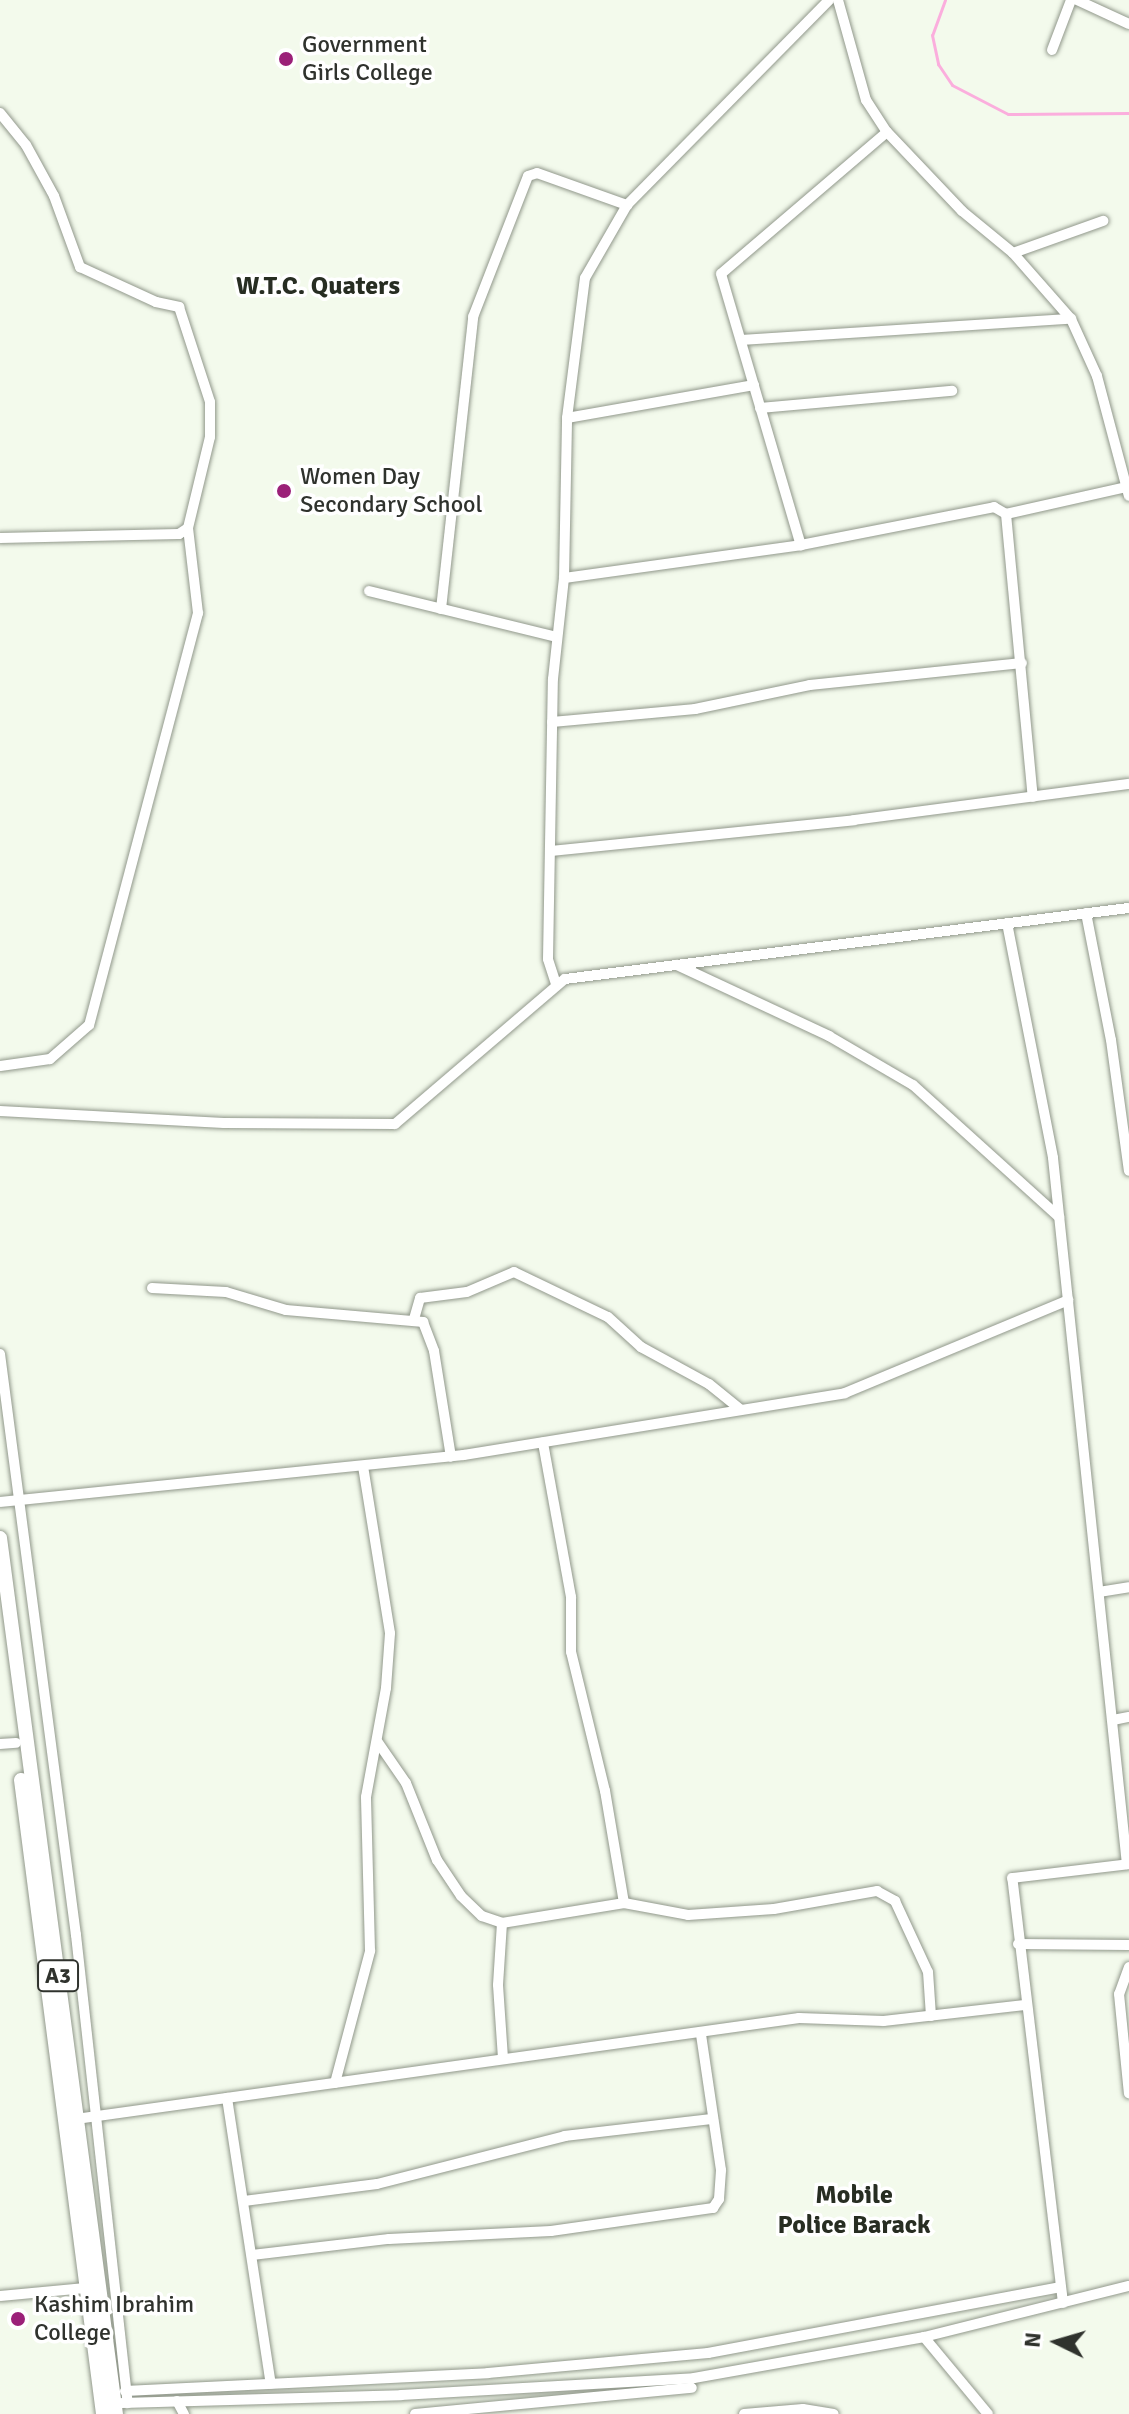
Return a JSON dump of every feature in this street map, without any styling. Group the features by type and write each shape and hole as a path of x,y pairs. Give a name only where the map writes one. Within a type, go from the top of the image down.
{"highway":[{"name":"A3","path":"0,1538 76,2119 121,2403"},
{"name":"A3","path":"0,1617 103,2414"}],"street":[{"path":"556,984 548,959 552,722 556,637 564,578 567,418 585,278 627,205 829,0"},
{"path":"564,578 801,545 994,507 1006,514 1128,492 1097,376 1071,319 1013,253 962,211 887,132 866,100 838,0"},
{"path":"1052,50 1074,0 1129,24"},
{"path":"0,113 26,145 54,196 80,267 156,302 179,307 210,402 202,488 188,528 198,613 89,1025 50,1059 0,1066"},
{"path":"801,545 722,281 725,268 887,132"},
{"path":"441,609 473,317 528,176 537,173 627,205"},
{"path":"1013,253 1103,221"},
{"path":"742,340 1071,319"},
{"path":"567,418 754,385"},
{"path":"760,408 952,391"},
{"path":"1006,514 1033,797"},
{"path":"0,538 179,534 188,528"},
{"path":"369,591 556,637"},
{"path":"552,722 695,709 810,685 1022,663"},
{"path":"551,851 1129,784"},
{"path":"0,1111 224,1123 395,1124 556,984 677,965 1129,908"},
{"path":"1086,913 1111,1040 1129,1171"},
{"path":"1007,923 1050,1143 1128,1864 1012,1878 1024,2005 1063,2303"},
{"path":"677,965 829,1036 913,1085 1059,1217"},
{"path":"414,1319 420,1298 467,1292 514,1272 608,1317 641,1347 709,1384 740,1409"},
{"path":"152,1288 226,1292 286,1310 423,1322 432,1341 451,1457"},
{"path":"0,1502 451,1457 845,1393 1068,1300"},
{"path":"0,1354 76,1935 121,2403"},
{"path":"543,1443 571,1597 571,1652 605,1791 624,1903"},
{"path":"335,2083 370,1951 366,1797 377,1741 390,1633 363,1467"},
{"path":"1099,1592 1129,1587"},
{"path":"1113,1720 1129,1717"},
{"path":"377,1741 406,1783 437,1860 461,1896 482,1916 502,1923 624,1903 688,1915 774,1909 877,1891 895,1901 928,1972 931,2016"},
{"path":"0,1744 16,1743"},
{"path":"502,1923 498,1985 503,2059"},
{"path":"1018,1944 1129,1945"},
{"path":"1129,1967 1119,1994 1125,2020 1129,2094"},
{"path":"76,2119 503,2059 701,2035 799,2018 884,2021 1024,2005"},
{"path":"252,2255 389,2239 551,2231 713,2208 719,2199 721,2170 701,2035"},
{"path":"227,2098 271,2384"},
{"path":"244,2201 377,2184 565,2136 713,2119"},
{"path":"121,2403 432,2394 694,2378 924,2337 1129,2286"},
{"path":"121,2403 271,2384 488,2373 708,2353 1061,2287"},
{"path":"0,2296 86,2288"},
{"path":"924,2337 988,2414"},
{"path":"415,2414 692,2388"},
{"path":"177,2401 184,2414"},
{"path":"744,2414 803,2409 834,2414"}],"waterway":[{"path":"945,0 932,35 938,64 952,85 1008,114 1129,113"}],"place":[{"name":"Government Girls College","path":"286,59"},
{"name":"Women Day Secondary School","path":"284,491"},
{"name":"Kashim Ibrahim College","path":"18,2319"}],"district":[{"name":"W.T.C. Quaters","path":"318,287"},
{"name":"Mobile Police Barack","path":"854,2211"}]}
